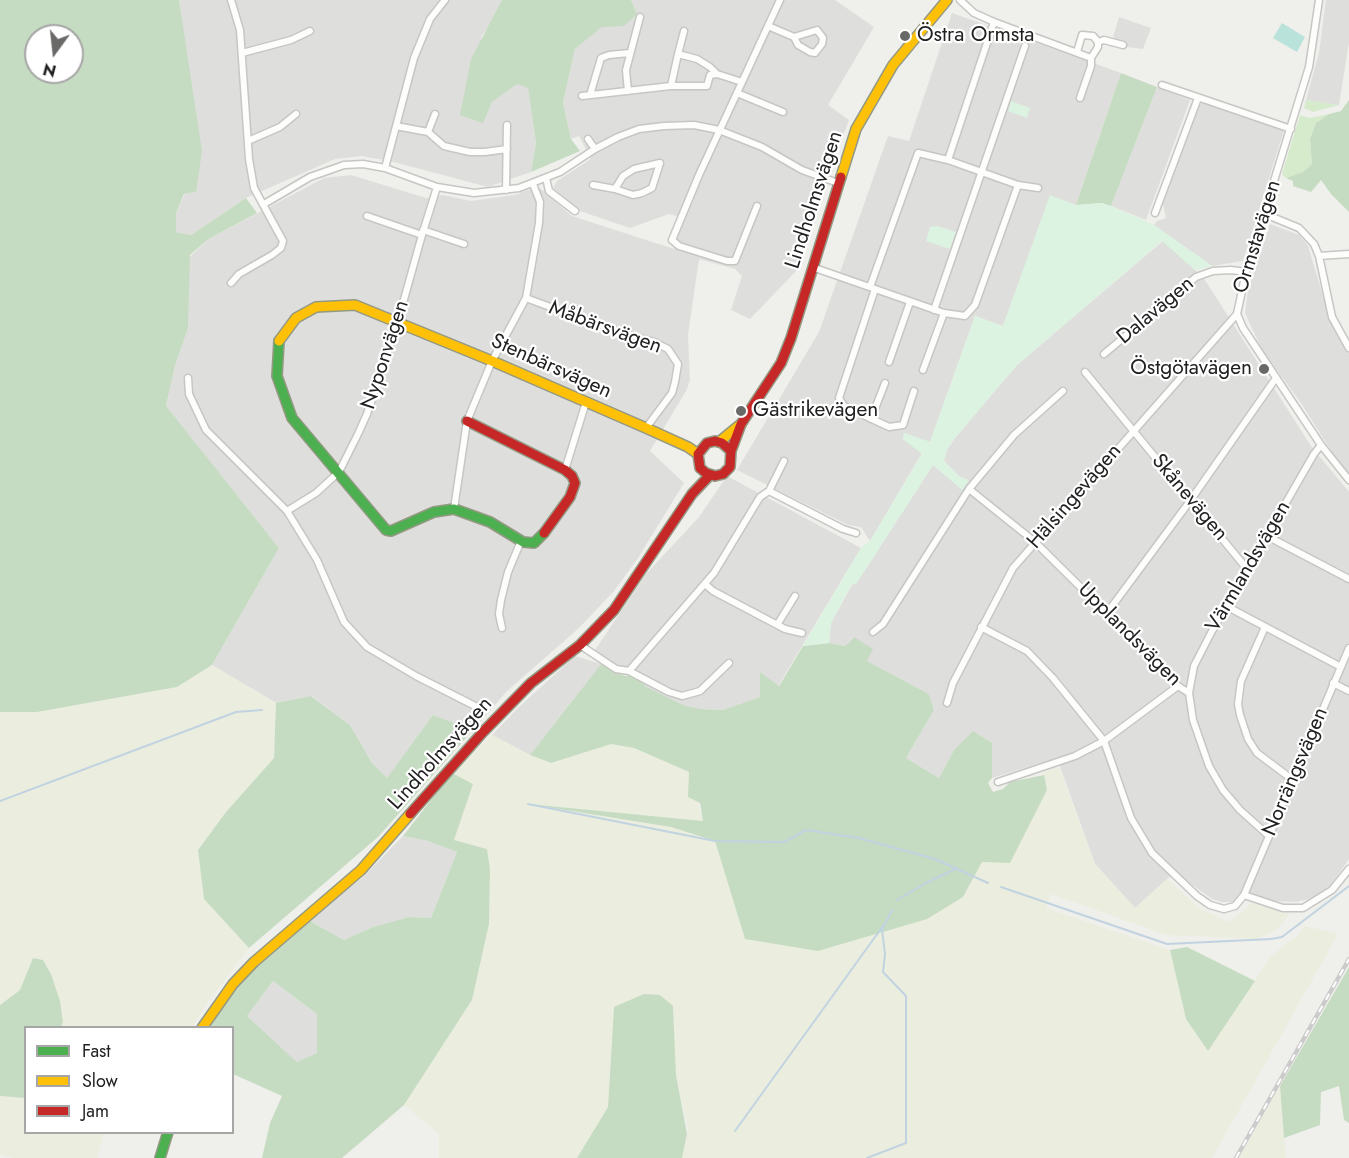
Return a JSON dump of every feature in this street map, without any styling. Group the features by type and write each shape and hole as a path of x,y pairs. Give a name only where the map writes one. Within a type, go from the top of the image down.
{"main road":[{"name":"Lindholmsvägen","path":"203,1026 233,984 254,962 361,870 508,706 531,683 580,645 614,610 692,494 710,475 719,475 727,471 732,463 731,451 741,424 781,363 791,338 856,129 893,65 947,0"},
{"name":"Stenbärsvägen","path":"454,509 434,512 391,531 386,530 292,418 278,376 279,342 296,318 316,307 355,305 398,321 700,451"},
{"path":"454,509 490,522 521,541 534,543 541,537 570,497 575,483 572,476 565,470 467,421"},
{"name":"Lindholmsvägen","path":"692,494 700,468 698,460 700,451 711,442 719,442 741,424"},
{"path":"719,442 731,451"},
{"path":"700,468 710,475"},
{"path":"160,1158 167,1134"}],"street":[{"path":"231,0 240,30 249,159 254,188 283,241 281,248 239,274 231,284"},
{"path":"385,168 422,35 430,19 445,0"},
{"path":"757,206 735,261 728,261 679,246 672,240 778,0"},
{"path":"960,0 974,13 994,22 1091,58"},
{"name":"Ormstavägen","path":"1319,0 1309,67 1246,273 1237,314 1243,328 1321,445 1349,480"},
{"path":"628,91 626,70 639,17"},
{"path":"948,160 994,22"},
{"path":"768,26 794,37 817,30 823,38 822,44 815,52 810,52 798,45 794,37"},
{"path":"242,53 291,40 310,31"},
{"path":"671,86 684,31"},
{"path":"1077,52 1082,35 1093,36 1098,42 1080,98"},
{"path":"1098,42 1104,40 1123,45"},
{"path":"934,310 1025,46"},
{"path":"590,95 601,58 629,52"},
{"path":"678,54 697,59 720,74 742,82"},
{"path":"582,96 671,86 707,86 710,75 720,74"},
{"path":"1162,85 1291,129"},
{"path":"737,93 783,112"},
{"path":"1155,213 1198,98"},
{"path":"248,141 280,127 296,114"},
{"path":"428,132 435,114"},
{"path":"506,190 507,125"},
{"path":"264,204 310,177 336,167 363,164 385,168 437,187 474,193 506,190 533,184 546,178 618,137 639,129 664,126 694,125 719,130 762,147 802,170 838,183"},
{"path":"396,126 428,132 437,141 461,151 485,152 507,149"},
{"path":"588,139 595,149"},
{"path":"914,391 903,425 890,427 844,406 838,398 872,288 918,153 948,160 1018,185 1038,188"},
{"path":"593,185 633,195 642,193 652,188 660,164 634,169 623,176 615,189"},
{"path":"546,178 549,191 575,211"},
{"path":"454,509 467,421 492,361 526,298 539,223 540,202 533,184"},
{"path":"812,267 934,310 965,316 975,305 1018,185"},
{"name":"Nyponvägen","path":"339,472 367,414 398,321 422,232 437,187"},
{"path":"1265,214 1299,228 1314,244 1319,256 1332,317 1349,348"},
{"path":"367,216 464,244"},
{"path":"1319,256 1349,254"},
{"name":"Dalavägen","path":"1104,354 1196,277 1213,271 1231,270 1246,273"},
{"name":"Måbärsvägen","path":"526,298 612,330 654,342 668,349 678,364 672,393 646,428"},
{"path":"889,362 910,302"},
{"path":"923,370 944,313"},
{"name":"Hälsingevägen","path":"947,703 952,683 1013,568 1237,314"},
{"name":"Skånevägen","path":"1085,372 1247,569"},
{"path":"188,378 189,394 206,430 288,511 317,560 344,622 367,647 416,676 479,708"},
{"path":"1107,613 1190,501 1276,378"},
{"path":"871,420 885,383"},
{"path":"873,632 883,624 969,489 1014,435 1063,391"},
{"path":"565,470 586,402"},
{"name":"Värmlandsvägen","path":"1189,693 1194,666 1247,569 1321,445"},
{"path":"629,671 705,584 760,497 769,491 784,461"},
{"path":"288,511 316,493 339,472"},
{"name":"Upplandsvägen","path":"969,489 1035,542 1178,686 1189,693 1193,720 1209,765 1223,790 1240,810 1269,836"},
{"path":"769,491 843,529 856,533"},
{"path":"1267,536 1349,579"},
{"path":"502,627 499,614 501,600 508,572 521,541"},
{"path":"705,584 713,591 777,625 802,633"},
{"path":"777,625 795,596"},
{"path":"1227,606 1341,667"},
{"path":"981,627 1033,656 1104,741 1131,818 1142,838 1163,865 1210,905 1230,909 1244,895 1283,908 1303,908 1332,890 1349,869"},
{"path":"1265,627 1241,681 1238,704 1240,715 1248,739 1257,753 1293,780"},
{"path":"580,645 616,669 629,671 669,692 682,696 700,692 729,663"},
{"name":"Norrängsvägen","path":"1244,895 1349,648"},
{"path":"1333,683 1349,691"},
{"path":"998,782 1075,756 1104,741 1178,686"}],"shaded area":[{"path":"179,0 502,0 481,37 482,123 492,102 518,83 528,88 536,143 531,172 488,187 390,161 361,156 335,159 246,198 191,235 176,232 176,213 185,194 196,192"},
{"path":"631,0 835,0 874,27 828,105 849,120 831,168 822,166 796,271 750,319 731,310 742,276 735,269 699,259 688,335 690,380 686,391 650,451 684,483 638,558 614,591 579,628 507,691 473,730 433,715 387,779 372,763 350,725 312,696 276,703 212,665 279,548 166,407 175,366 188,328 189,258 207,240 324,178 351,175 426,198 443,195 471,201 515,195 536,187 544,191 572,216 674,249 684,218 669,214 630,228 577,210 553,188 557,181 591,159 579,136 571,139 563,103 575,49 602,27 637,14"},
{"path":"1326,0 1349,0 1349,42 1339,105 1306,100 1319,53"},
{"path":"952,13 1121,73 1076,205 1050,196 1003,326 975,316 930,442 904,433 903,439 922,453 870,541 861,527 848,525 737,470 819,332 888,136 909,141"},
{"path":"1119,17 1151,28 1143,49 1127,47 1113,37"},
{"path":"1282,23 1305,37 1297,52 1273,38"},
{"path":"1157,87 1190,100 1146,220 1111,206"},
{"path":"1203,103 1284,130 1243,261 1212,266 1154,225 1157,221 1166,218 1163,204 1197,107"},
{"path":"1270,224 1299,235 1308,246 1330,319 1349,353 1349,474 1262,350 1245,313 1248,290"},
{"path":"1163,241 1203,277 1311,446 1349,492 1349,859 1329,888 1310,899 1295,902 1274,901 1243,892 1235,902 1222,902 1212,899 1175,872 1135,908 1095,864 1057,758 992,778 992,743 954,750 939,778 906,758 934,710 929,694 867,661 853,637 845,646 829,643 831,623 853,583 856,584 933,465 962,489 968,481 960,477 944,461 947,450 955,438 1017,365"},
{"path":"727,476 861,548 778,686 760,672 760,697 723,710 700,709 683,705 645,686 595,650 646,574 699,517"},
{"path":"575,656 601,664 530,755 492,735 518,708"},
{"path":"212,665 276,703 274,758 226,812 198,850 204,899 249,948 193,1026 61,1026 63,1022 33,958 20,990 0,1005 0,712 37,712 177,687"},
{"path":"492,735 550,763 613,743 634,748 689,772 703,821 542,806 671,827 715,841 745,939 963,897 982,862 1047,790 1043,772 1059,767 1095,864 1135,908 1167,879 1200,909 1230,922 1252,903 1290,914 1278,929 1257,939 1167,935 1051,894 1046,908 1170,950 1186,1019 1208,1051 1271,956 1297,936 1305,926 1338,934 1212,1158 682,1158 688,1130 676,1075 673,1006 614,1007 608,1107 577,1158 439,1158 439,1134 404,1105 472,999 489,924 487,849 454,840 473,784 452,773"},
{"path":"403,836 428,841 457,852 431,918 409,917 373,927 344,940 308,920 362,878"},
{"path":"273,981 317,1014 318,1053 297,1062 247,1016"},
{"path":"1280,1085 1286,1158 1239,1158"},
{"path":"0,1096 24,1098 24,1134 104,1134 97,1158 12,1158 0,1154"}],"green space":[{"path":"0,0 179,0 202,151 196,192 184,194 176,213 176,232 191,235 246,198 257,213 207,240 190,255 188,328 175,366 166,406 279,548 212,665 177,687 37,712 0,712"},
{"path":"502,0 631,0 637,14 624,26 602,27 575,49 563,103 571,139 580,151 531,172 536,143 528,88 517,84 492,102 483,123 460,115 471,59"},
{"path":"1121,73 1157,87 1111,206 1102,203 1076,205"},
{"path":"1306,100 1339,105 1313,112 1304,108"},
{"path":"1349,100 1349,212 1321,180 1311,192 1293,186 1293,181 1286,178 1303,172 1312,164 1310,139 1316,123 1329,114 1341,111"},
{"path":"1011,101 1030,108 1027,118 1008,111"},
{"path":"1329,114 1316,123 1310,139 1312,164 1303,172 1286,178 1282,174 1300,115 1309,118"},
{"path":"1050,195 1076,205 1102,203 1111,206 1154,225 1212,266 1195,270 1162,241 1017,365 947,450 944,461 960,477 969,480 962,490 933,465 856,584 852,583 831,623 829,643 803,646 861,548 870,541 922,454 903,439 904,433 930,442 975,316 1003,326"},
{"path":"937,226 956,232 950,249 926,241 930,227"},
{"path":"854,637 873,649 867,661 929,694 934,710 906,758 939,778 954,750 973,731 992,743 992,778 988,783 993,792 1003,789 1010,782 1044,775 1047,790 1010,863 982,862 963,897 927,919 818,951 745,939 715,841 671,827 528,804 703,821 700,803 688,797 689,772 634,748 611,744 551,763 530,755 601,664 625,676 636,675 645,686 683,705 700,709 723,710 760,697 760,672 779,686 803,646 829,643 845,646"},
{"path":"311,696 350,725 372,763 387,778 433,715 473,730 378,837 249,948 204,899 198,850 226,812 274,758 276,703"},
{"path":"452,773 473,784 454,840 487,849 490,869 489,924 472,1000 404,1105 342,1158 262,1158 270,1123 282,1096 234,1074 234,1026 211,1026 219,1012 255,966 308,920 344,940 373,927 409,917 431,918 457,852 428,841 403,836","holes":["273,981 317,1014 317,1053 297,1062 247,1016"]},
{"path":"1187,947 1255,981 1208,1051 1186,1019 1170,950"},
{"path":"33,958 43,960 51,974 60,1001 63,1022 61,1026 24,1026 24,1098 0,1096 0,1005 20,990"},
{"path":"1349,967 1349,1123 1344,1120 1339,1086 1321,1092 1320,1125 1284,1138 1280,1086"},
{"path":"644,994 660,995 673,1006 676,1075 687,1134 682,1158 577,1158 608,1107 614,1007"}],"waterway":[{"path":"0,801 236,712 262,710"},
{"path":"528,804 715,841 784,842 806,830 859,838 935,859 988,883"},
{"path":"897,900 957,868"},
{"path":"1001,887 1167,944 1282,937 1349,886"},
{"path":"867,1158 906,1143 906,996 883,972 885,954 882,930 892,910"},
{"path":"735,1131 883,926"}],"railway":[{"path":"1236,1158 1349,959"}],"traffic: fast":[{"path":"279,341 277,376 292,418 386,530 391,531 434,512 454,509 490,522 523,542 534,543 544,533"},
{"path":"160,1158 167,1134"}],"traffic: slow":[{"path":"841,177 856,129 893,65 947,0"},
{"path":"279,341 296,318 316,307 355,305 492,361 646,428 698,454"},
{"path":"719,442 741,424"},
{"path":"203,1026 233,984 254,962 361,870 410,814"}],"traffic: jam":[{"path":"731,451 722,443 715,441 707,443 698,454 700,468 715,476 723,474 730,467 731,451 741,424 781,363 791,338 841,177"},
{"path":"467,421 565,470 572,476 575,483 570,497 544,533"},
{"path":"410,814 483,732 531,683 580,645 614,610 692,494 710,475"}],"place":[{"name":"Östra Ormsta","path":"905,36"},
{"name":"Östgötavägen","path":"1264,369"},
{"name":"Gästrikevägen","path":"741,411"}]}
